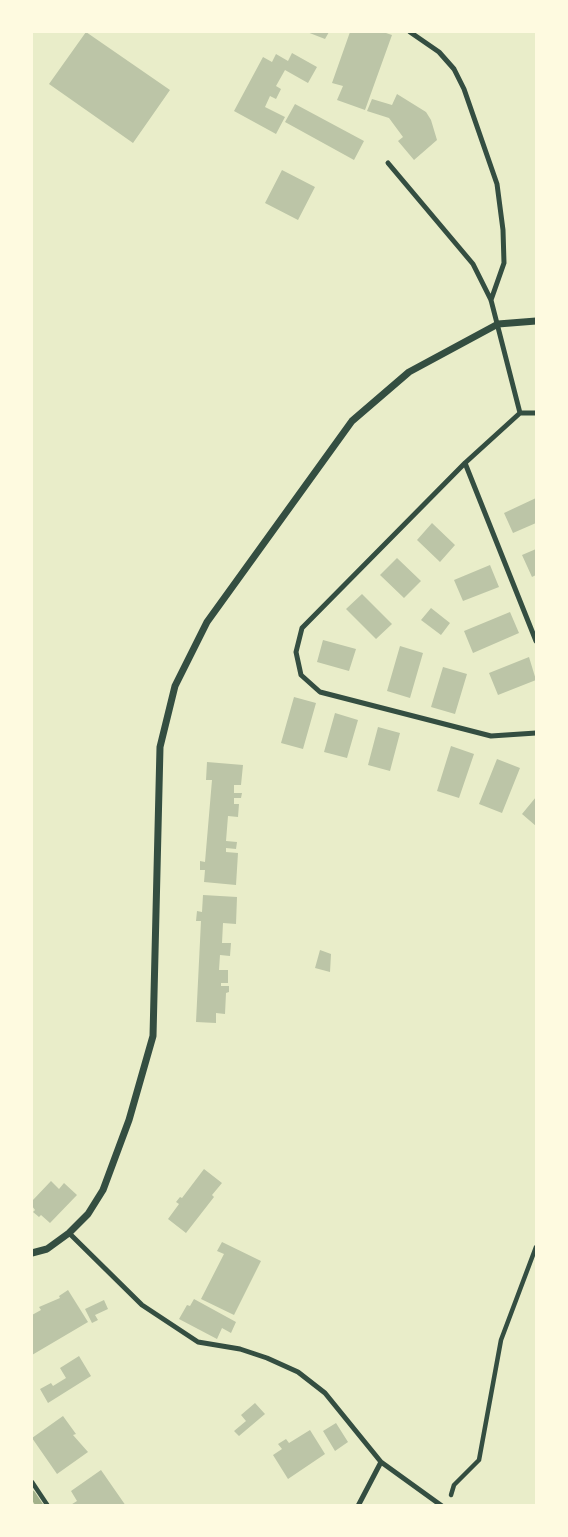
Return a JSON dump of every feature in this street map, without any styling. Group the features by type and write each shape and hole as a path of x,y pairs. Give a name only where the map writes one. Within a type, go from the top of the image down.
{"street":[{"path":"32,1253 47,1249 69,1233 88,1214 103,1190 129,1120 153,1036 160,747 175,686 207,622 352,421 410,372 498,324 537,321"}],"lane":[{"path":"410,32 439,52 454,69 468,99 497,184 504,263 491,300"},
{"path":"388,163 472,264 491,300 520,413"},
{"path":"537,413 520,413 465,463 302,628 296,652 301,675 320,692 491,736 537,733"},
{"path":"465,463 537,641"},
{"path":"69,1233 142,1305 198,1342 240,1349 298,1372 325,1393 381,1462 442,1506"},
{"path":"358,1506 381,1462"}],"path":[{"path":"447,1506 454,1485 479,1460 501,1340 537,1247"},
{"path":"32,1482 48,1506"}],"building":[{"path":"86,32 170,90 133,143 49,84"},
{"path":"307,32 329,32 325,39"},
{"path":"350,32 383,32 392,35 365,110 337,100 343,86 332,83"},
{"path":"292,53 317,67 308,83 285,70 276,86 281,89 276,99 270,96 265,107 285,117 276,134 234,111 263,57 272,62 276,54 288,61"},
{"path":"397,94 426,112 437,140 414,160 398,141 403,137 389,118 367,111 372,99 392,105"},
{"path":"295,104 364,141 354,160 285,122"},
{"path":"282,170 315,187 298,220 265,203"},
{"path":"536,498 536,523 513,533 504,513"},
{"path":"432,523 455,545 440,562 417,540"},
{"path":"536,549 536,575 532,577 522,555"},
{"path":"397,558 421,581 404,598 380,575"},
{"path":"490,565 499,587 463,601 454,580"},
{"path":"362,594 392,624 376,639 346,609"},
{"path":"431,608 450,623 441,635 421,620"},
{"path":"510,612 519,633 473,653 464,631"},
{"path":"323,640 356,649 349,671 317,662"},
{"path":"400,646 423,653 410,698 387,691"},
{"path":"529,657 536,680 498,695 489,673"},
{"path":"443,667 467,674 455,714 431,707"},
{"path":"294,697 316,703 303,749 281,743"},
{"path":"335,713 358,720 347,758 324,752"},
{"path":"378,727 400,733 390,771 368,765"},
{"path":"451,746 474,754 459,798 437,791"},
{"path":"497,759 520,768 502,813 479,804"},
{"path":"207,762 243,765 241,785 234,785 234,793 242,793 241,798 234,798 234,804 239,804 238,817 228,816 226,841 237,842 236,849 226,848 226,852 238,853 236,885 204,882 205,870 200,870 200,861 205,862 212,780 206,780"},
{"path":"536,797 536,826 522,814"},
{"path":"203,895 237,897 236,924 223,923 222,943 231,943 230,956 220,955 219,970 228,970 228,983 221,983 221,986 229,986 229,992 226,993 225,1014 216,1013 216,1023 196,1022 201,921 196,921 197,911 202,912"},
{"path":"320,950 331,954 330,972 315,968"},
{"path":"204,1169 222,1183 186,1233 168,1219 179,1204 176,1202"},
{"path":"51,1181 59,1189 64,1183 77,1195 50,1223 33,1212 35,1210 32,1201"},
{"path":"222,1242 261,1261 234,1315 201,1299 224,1254 217,1251"},
{"path":"68,1290 88,1322 32,1355 32,1315 41,1310 39,1307 60,1298 59,1296"},
{"path":"194,1299 236,1322 231,1333 222,1328 217,1339 179,1319"},
{"path":"104,1300 108,1309 95,1315 98,1320 92,1323 85,1309"},
{"path":"79,1356 91,1376 48,1403 40,1389 51,1383 53,1386 66,1378 60,1368"},
{"path":"255,1403 265,1414 239,1436 234,1431 246,1421 241,1415"},
{"path":"63,1416 76,1434 73,1435 88,1452 57,1474 32,1438"},
{"path":"336,1423 348,1442 335,1451 323,1431"},
{"path":"310,1430 325,1454 288,1479 273,1455 282,1449 278,1444 286,1439 289,1443"},
{"path":"101,1470 126,1506 69,1506 77,1501 71,1491"}],"waterway":[{"path":"32,1494 40,1506"}]}
